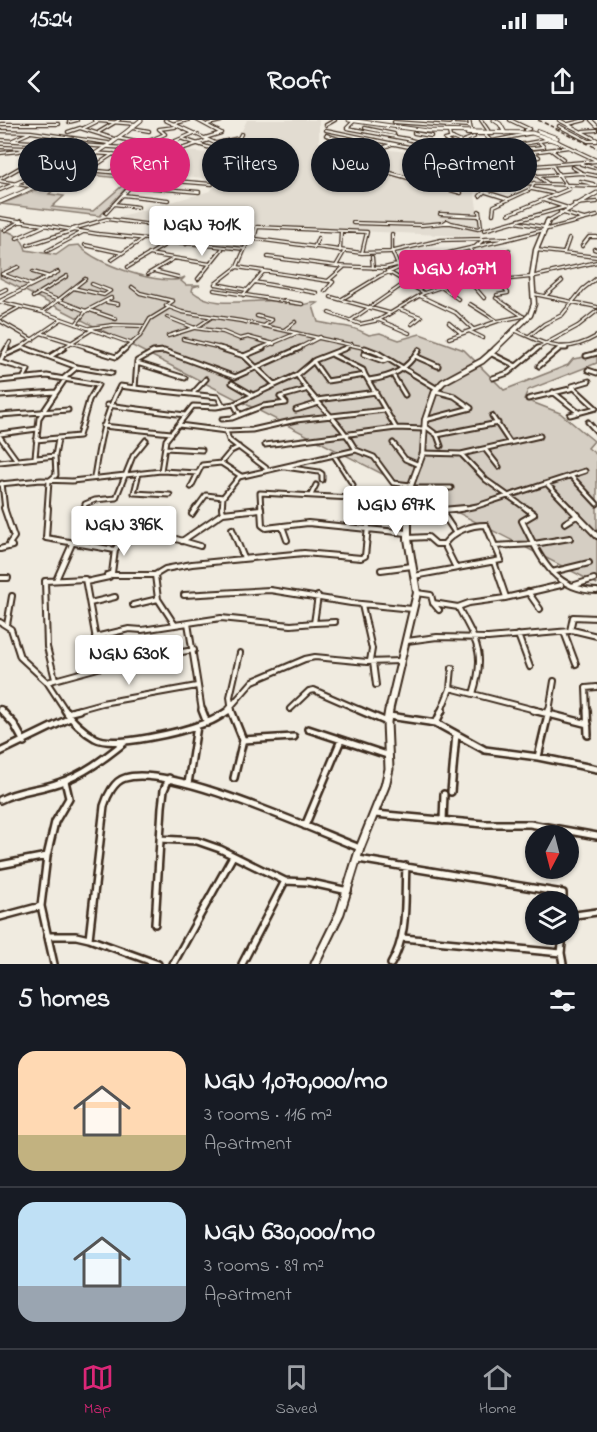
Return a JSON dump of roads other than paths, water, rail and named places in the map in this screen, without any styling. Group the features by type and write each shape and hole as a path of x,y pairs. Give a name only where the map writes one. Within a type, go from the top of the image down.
{"main road":[{"path":"117,138 141,120"},
{"path":"349,120 449,132 525,130 550,134 558,142"},
{"path":"494,120 505,131"},
{"path":"449,132 488,130 532,133 558,142"},
{"path":"98,149 108,143"},
{"path":"0,202 25,192"},
{"path":"315,964 326,945 348,891 360,848 385,786 389,769 388,719 417,593 407,536 407,513 411,487 423,453 425,425 436,390 478,363 532,311 534,294 532,276 536,250 549,219 566,207 597,194"}],"street":[{"path":"1,125 6,120"},
{"path":"35,124 41,120"},
{"path":"69,122 77,120"},
{"path":"94,120 136,124"},
{"path":"99,133 119,120"},
{"path":"165,120 204,138 221,133 196,120"},
{"path":"171,124 188,120"},
{"path":"206,125 221,120"},
{"path":"326,125 334,120"},
{"path":"452,120 453,125"},
{"path":"469,120 471,130"},
{"path":"481,120 488,130"},
{"path":"510,120 529,129 525,130"},
{"path":"559,120 582,131 597,142"},
{"path":"585,120 559,126 588,141 597,142"},
{"path":"591,120 597,126"},
{"path":"68,132 98,121"},
{"path":"336,133 347,128 354,121"},
{"path":"394,122 470,126"},
{"path":"1,125 59,124"},
{"path":"76,126 113,138"},
{"path":"156,135 161,132 160,129 176,127"},
{"path":"132,128 149,130"},
{"path":"347,128 402,138"},
{"path":"365,128 394,134"},
{"path":"51,135 55,130"},
{"path":"326,130 358,138"},
{"path":"366,133 372,130"},
{"path":"408,138 419,130"},
{"path":"582,131 597,130"},
{"path":"0,131 31,132 108,143"},
{"path":"13,140 31,132"},
{"path":"155,138 165,134 161,132"},
{"path":"449,132 453,138"},
{"path":"414,133 431,136"},
{"path":"506,138 532,133"},
{"path":"184,138 192,134"},
{"path":"239,138 241,134"},
{"path":"468,134 493,134"},
{"path":"484,134 487,138"},
{"path":"326,135 335,138"},
{"path":"539,143 551,139"},
{"path":"0,140 18,140"},
{"path":"190,142 202,146"},
{"path":"190,146 202,142"},
{"path":"558,142 597,161"},
{"path":"537,148 544,147 539,143"},
{"path":"392,144 402,146"},
{"path":"98,145 110,146"},
{"path":"0,147 18,148"},
{"path":"537,152 568,147"},
{"path":"0,154 18,150"},
{"path":"550,150 563,159"},
{"path":"537,165 597,161"},
{"path":"578,163 595,168"},
{"path":"509,214 568,190 568,185 551,164"},
{"path":"572,167 582,174"},
{"path":"0,180 18,169"},
{"path":"98,171 110,172"},
{"path":"538,176 582,174 597,176"},
{"path":"538,176 548,184"},
{"path":"0,180 16,184"},
{"path":"580,181 597,185"},
{"path":"537,183 597,185"},
{"path":"0,190 16,184"},
{"path":"537,190 556,194"},
{"path":"190,191 199,192"},
{"path":"106,213 126,192"},
{"path":"456,192 462,193"},
{"path":"480,195 486,192 509,199"},
{"path":"493,214 494,206 524,192"},
{"path":"123,195 168,200"},
{"path":"543,200 566,207"},
{"path":"574,204 597,202"},
{"path":"114,204 138,207"},
{"path":"484,230 566,207"},
{"path":"353,223 422,225 446,222 478,229 481,227 479,211"},
{"path":"560,212 584,219"},
{"path":"446,222 440,213 480,216"},
{"path":"267,257 345,267 384,268 475,248 544,228 597,216"},
{"path":"0,218 84,232 245,249"},
{"path":"28,245 107,219 362,253 392,251 441,240 513,238"},
{"path":"5,230 22,220"},
{"path":"513,222 544,228"},
{"path":"17,238 47,225"},
{"path":"254,240 257,227 367,232 362,253"},
{"path":"186,244 200,231"},
{"path":"336,266 342,251 341,231"},
{"path":"47,251 84,232"},
{"path":"392,234 392,251 398,266"},
{"path":"582,246 589,237 597,237"},
{"path":"314,248 318,238"},
{"path":"112,260 143,239"},
{"path":"247,290 215,284 237,267 249,239"},
{"path":"475,248 484,239"},
{"path":"564,253 569,239"},
{"path":"128,267 171,242"},
{"path":"84,244 122,253"},
{"path":"198,279 222,248"},
{"path":"470,249 476,262"},
{"path":"503,279 503,270 509,250"},
{"path":"536,250 597,257"},
{"path":"149,254 210,264"},
{"path":"570,254 570,261"},
{"path":"372,257 373,268"},
{"path":"430,258 458,276 464,284"},
{"path":"148,274 173,259"},
{"path":"379,320 442,286 532,276 597,262"},
{"path":"342,299 406,264"},
{"path":"406,264 442,286 458,299"},
{"path":"1,275 18,267"},
{"path":"237,267 330,280 345,267"},
{"path":"384,268 422,295 456,313 471,330 483,338"},
{"path":"459,269 483,269 494,280"},
{"path":"154,271 178,277"},
{"path":"243,294 265,271"},
{"path":"33,272 50,277"},
{"path":"0,301 58,272"},
{"path":"1,275 32,286"},
{"path":"33,297 67,276"},
{"path":"529,336 544,324 562,315 590,282 597,278"},
{"path":"42,312 85,279"},
{"path":"499,279 508,293 496,296 525,316"},
{"path":"325,291 333,282 330,280"},
{"path":"546,295 562,280"},
{"path":"254,282 317,293"},
{"path":"350,321 405,283"},
{"path":"470,283 484,298"},
{"path":"73,288 104,295 110,291 92,284"},
{"path":"221,285 214,290 302,304"},
{"path":"132,287 140,292 173,302 166,306 169,308"},
{"path":"0,292 6,289"},
{"path":"40,293 116,319"},
{"path":"493,378 513,371 544,343 577,328 597,309 574,301 534,294"},
{"path":"331,297 390,313"},
{"path":"76,324 88,310 111,298"},
{"path":"0,301 18,308 42,312 130,344"},
{"path":"106,302 118,304"},
{"path":"470,304 498,321"},
{"path":"18,308 0,320 33,340"},
{"path":"41,333 116,357 140,336 143,326 155,315 169,308 352,344 388,359 436,390 454,396 471,408 425,425 265,445"},
{"path":"399,309 421,317 412,324"},
{"path":"328,313 350,321 372,324 379,320 409,333"},
{"path":"257,316 272,320 263,327"},
{"path":"448,338 498,321 525,316"},
{"path":"167,317 195,328 224,332 240,339 248,337 274,344"},
{"path":"168,336 195,328 213,317"},
{"path":"3,356 23,347 63,319"},
{"path":"284,330 294,322"},
{"path":"449,323 461,333"},
{"path":"51,356 74,343 91,329 114,325 143,326"},
{"path":"514,330 559,349 570,349 597,336"},
{"path":"244,356 298,333"},
{"path":"135,388 137,363 141,357 160,350 235,377 281,358 321,337"},
{"path":"183,339 244,356 275,385"},
{"path":"10,342 0,362 28,370 24,378"},
{"path":"161,471 166,440 193,406 234,404 297,375 303,367 313,361 333,355 352,344"},
{"path":"23,347 77,366 112,373"},
{"path":"539,366 559,349"},
{"path":"368,380 394,377 404,370 419,350"},
{"path":"490,353 516,366"},
{"path":"586,356 597,353"},
{"path":"364,354 383,361 388,359"},
{"path":"333,355 363,370 396,428"},
{"path":"415,356 438,366"},
{"path":"313,361 327,381 365,375"},
{"path":"137,363 185,378"},
{"path":"35,457 38,445 37,429 44,412 65,378 77,366"},
{"path":"588,370 597,373"},
{"path":"297,375 305,390 335,417 356,450"},
{"path":"0,381 40,376 65,378 98,385 89,400 81,433 75,438 36,440"},
{"path":"394,377 405,395"},
{"path":"193,392 206,379"},
{"path":"574,388 573,384 589,381"},
{"path":"232,383 252,395"},
{"path":"94,477 107,405 120,386 193,392 218,397 223,406"},
{"path":"528,399 574,388"},
{"path":"574,388 596,407"},
{"path":"222,419 263,406 286,403 280,397 305,390"},
{"path":"0,396 57,392"},
{"path":"296,410 318,401 376,392"},
{"path":"553,392 578,412"},
{"path":"234,404 240,415"},
{"path":"107,405 185,415"},
{"path":"570,415 596,407"},
{"path":"0,415 68,410"},
{"path":"179,425 226,431 252,430 296,420 385,410"},
{"path":"492,417 510,443"},
{"path":"437,435 498,423"},
{"path":"588,423 597,432"},
{"path":"425,425 437,435 441,446"},
{"path":"103,426 171,433"},
{"path":"0,435 37,429"},
{"path":"226,431 229,440 266,469"},
{"path":"0,435 16,459"},
{"path":"423,453 461,454 540,436"},
{"path":"58,440 55,456 56,475 49,481 46,538 115,550"},
{"path":"82,544 86,526 82,524 85,504 94,500 116,498 133,456 146,440"},
{"path":"393,443 405,459 419,465"},
{"path":"221,463 231,451 239,447"},
{"path":"165,448 202,450"},
{"path":"484,448 499,466"},
{"path":"223,513 221,506 223,497 241,476 356,450 365,451 374,458 385,469 393,483 411,487 451,488"},
{"path":"333,454 353,485"},
{"path":"461,454 471,469 534,513 522,521 534,544 562,585"},
{"path":"0,462 55,456"},
{"path":"191,487 202,465 221,463 241,476"},
{"path":"284,466 319,472 322,474 322,480"},
{"path":"0,549 10,548 12,546 9,544 14,537 4,508 1,484 72,481 127,473 161,471 198,473"},
{"path":"407,513 477,506 548,485 585,471"},
{"path":"139,473 134,493 171,495"},
{"path":"571,476 597,504"},
{"path":"311,495 316,485"},
{"path":"548,485 597,536"},
{"path":"348,526 353,499 260,492 263,527 308,523 348,526 368,527 407,536 428,537 436,544 444,544 455,532 486,525 501,560 414,576"},
{"path":"192,514 206,495 223,497"},
{"path":"182,541 223,513 260,509"},
{"path":"441,511 455,532"},
{"path":"565,522 578,515"},
{"path":"55,679 47,647 45,581 83,579 86,582 107,578 109,577 107,575 112,573 115,550 135,518 170,522"},
{"path":"282,526 287,540"},
{"path":"107,575 155,575 166,569 244,558 262,559 309,553 364,557 368,527"},
{"path":"232,529 244,558"},
{"path":"166,536 200,546"},
{"path":"494,546 534,544 570,538"},
{"path":"56,580 72,544"},
{"path":"444,544 456,568"},
{"path":"494,562 506,598"},
{"path":"552,572 589,563"},
{"path":"381,570 412,566"},
{"path":"155,575 158,599 174,625"},
{"path":"0,578 8,578"},
{"path":"571,587 594,579"},
{"path":"86,582 101,667"},
{"path":"433,603 458,607 472,601 506,598 538,587 562,585 580,591 597,591"},
{"path":"184,595 234,589 282,591 361,604 394,605 412,609"},
{"path":"528,592 540,609"},
{"path":"417,593 429,593 439,610"},
{"path":"7,625 12,596"},
{"path":"314,622 318,596"},
{"path":"90,603 115,597"},
{"path":"133,605 158,599"},
{"path":"361,604 372,649 371,662 376,685"},
{"path":"458,607 477,643 481,665 473,694"},
{"path":"572,630 571,618 573,617 597,618"},
{"path":"95,637 129,629 142,630 222,618 296,625 335,622"},
{"path":"0,622 7,625 13,634 20,657 47,682 68,715 96,739 125,742 207,723 231,709 253,681 301,660 315,657 402,662"},
{"path":"188,623 194,650 197,686 207,723"},
{"path":"407,641 437,637 474,638 572,630 597,636"},
{"path":"564,632 576,664"},
{"path":"518,635 530,668"},
{"path":"47,682 101,667 194,650"},
{"path":"234,778 243,740 231,709 230,698 240,653"},
{"path":"436,723 450,688 452,668"},
{"path":"538,757 554,681"},
{"path":"0,752 24,742 68,715 102,703 197,686"},
{"path":"588,735 586,687 597,687"},
{"path":"450,688 588,724"},
{"path":"290,709 309,691 314,690 388,719 436,723 485,750 538,757 597,769"},
{"path":"0,709 14,724 24,742"},
{"path":"188,784 194,762 197,725"},
{"path":"308,729 388,755"},
{"path":"450,792 456,734"},
{"path":"243,740 294,737"},
{"path":"305,826 341,740"},
{"path":"0,800 12,794 65,781 109,755 125,742"},
{"path":"89,939 96,862 107,798 118,783 126,777 145,775 169,778 360,848"},
{"path":"155,924 164,790 169,778"},
{"path":"54,964 41,906 47,856 55,822 69,798 65,781"},
{"path":"443,821 444,794"},
{"path":"374,814 443,821 530,824 597,836"},
{"path":"160,839 197,841 285,881 307,882 348,891"},
{"path":"0,865 47,856"},
{"path":"173,964 233,856"},
{"path":"358,859 551,891"},
{"path":"391,964 403,938 406,866"},
{"path":"242,964 285,881"},
{"path":"0,917 41,906"},
{"path":"579,914 597,912"},
{"path":"48,936 76,936 89,939 158,964"},
{"path":"403,938 561,953"},
{"path":"562,945 563,964"}],"railway":[{"path":"538,120 597,148"}]}
